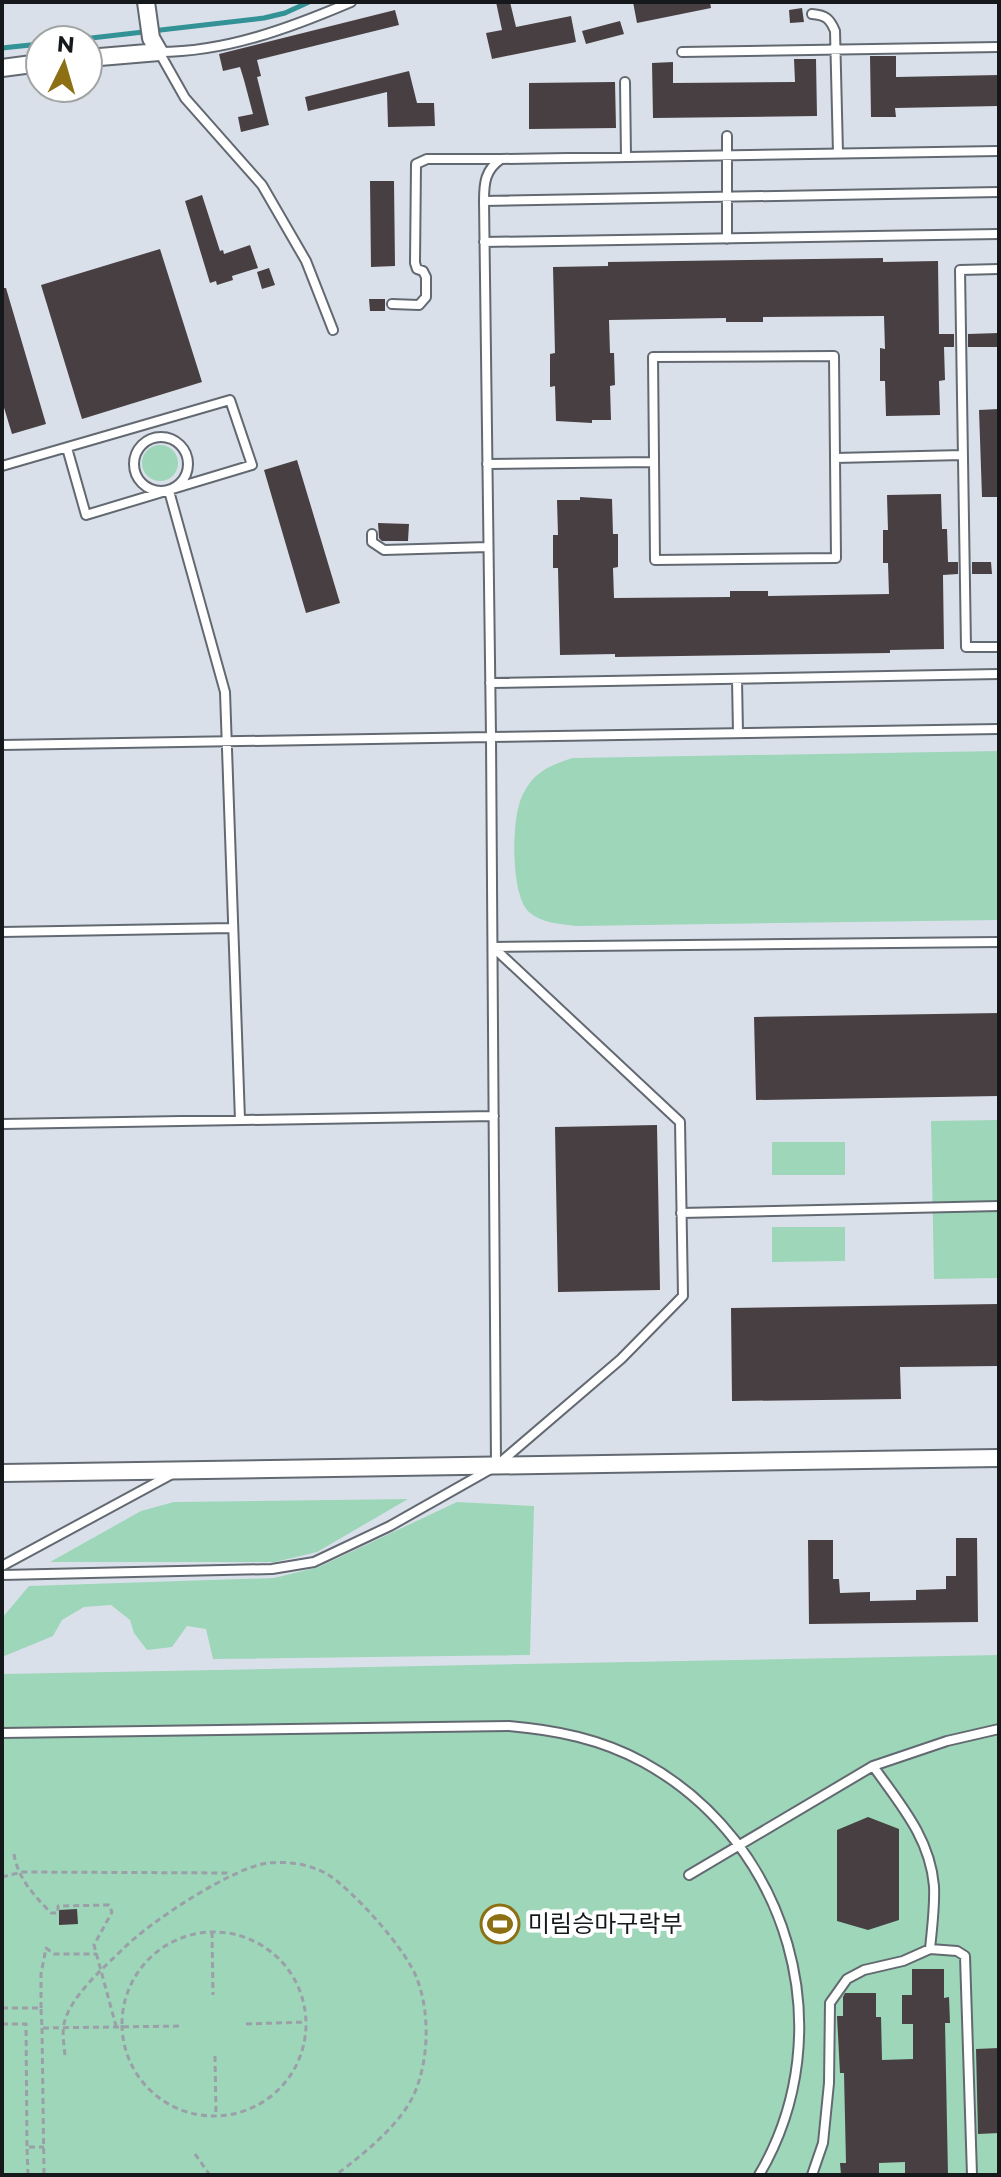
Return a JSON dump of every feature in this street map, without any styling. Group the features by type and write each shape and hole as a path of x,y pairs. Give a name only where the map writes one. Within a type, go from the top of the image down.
{"street":[{"path":"104,53 153,38 146,2"},
{"path":"2,68 24,65"},
{"path":"2,1473 999,1458"}],"lane":[{"path":"153,38 191,52 300,24 351,2"},
{"path":"812,14 824,15 831,21 837,50 838,153"},
{"path":"153,38 185,98 262,185 306,261 333,330"},
{"path":"682,52 999,47"},
{"path":"625,82 626,157"},
{"path":"727,136 727,239"},
{"path":"392,304 419,305 426,297 426,277 415,263 416,164 427,159 999,151"},
{"path":"496,1466 484,181 491,166 501,159"},
{"path":"484,201 999,192"},
{"path":"484,242 999,234"},
{"path":"999,269 960,270 966,647 999,647"},
{"path":"834,356 835,458 836,558 655,560 653,357 834,356"},
{"path":"2,466 230,400 252,465 86,515 67,448"},
{"path":"147,425 151,438"},
{"path":"164,437 176,441 185,450 189,462 187,474 180,485 169,491 157,492 137,479 133,467 135,455 141,445 151,438 164,437"},
{"path":"835,458 963,455"},
{"path":"487,464 654,462"},
{"path":"169,491 220,669 227,708 240,1120"},
{"path":"372,534 372,542 384,550 488,547"},
{"path":"490,683 999,674"},
{"path":"737,679 738,733"},
{"path":"2,745 999,729"},
{"path":"2,932 233,928"},
{"path":"493,947 999,942"},
{"path":"2,1575 272,1569 314,1562 390,1526 496,1466 621,1359 683,1296 680,1122 493,947"},
{"path":"2,1124 494,1116"},
{"path":"681,1213 999,1206"},
{"path":"2,1566 179,1470"},
{"path":"2,1733 509,1726 537,1728 591,1740 642,1761 688,1792 739,1844 760,1875 783,1925 794,1965 800,2006 798,2061 777,2140 759,2175"},
{"path":"689,1875 873,1766 947,1741 999,1729"},
{"path":"873,1766 909,1815 927,1848 934,1890 930,1949"},
{"path":"812,2175 823,2143 829,2083 830,2003 847,1979 864,1970 903,1961 930,1949 957,1951 965,1956 972,2175"}],"path":[{"path":"14,1854 19,1873 51,1913 58,1913 58,1906 109,1905 112,1912 94,1945 130,2063 159,2098 186,2112 216,2116 246,2110 272,2095 283,2084 299,2059 306,2022 303,1999 280,1960 255,1942 212,1932 181,1938 155,1953 144,1964 128,1990 119,2026"},
{"path":"65,2055 63,2027 83,1991 101,1968 137,1934 235,1873 250,1867 268,1863 310,1866 326,1873 362,1905 401,1950 418,1979 424,2004 425,2051 414,2094 388,2128 336,2175"},
{"path":"2,1877 19,1873 235,1873"},
{"path":"212,1932 213,1995"},
{"path":"44,2175 41,1974 46,1948 54,1954 97,1954"},
{"path":"2,2008 41,2008"},
{"path":"246,2024 306,2022"},
{"path":"2,2024 26,2024 28,2175"},
{"path":"42,2028 183,2026"},
{"path":"215,2056 216,2116"},
{"path":"27,2147 44,2147"},
{"path":"195,2154 210,2175"}],"green space":[{"path":"160,445 173,450 178,463 173,476 160,481 147,476 142,463 147,450"},
{"path":"999,751 999,920 576,926 534,916 523,903 519,891 514,844 521,798 538,774 572,758"},
{"path":"999,1120 999,1278 934,1279 931,1121"},
{"path":"772,1142 845,1142 845,1175 772,1175"},
{"path":"772,1227 845,1227 845,1261 772,1262"},
{"path":"408,1499 317,1552 275,1562 50,1562 141,1511 174,1502"},
{"path":"457,1502 534,1506 530,1655 213,1659 206,1629 187,1626 172,1647 147,1650 134,1633 130,1620 111,1605 84,1607 62,1620 53,1636 2,1657 2,1618 29,1586 274,1578 319,1567"},
{"name":"미림승마구락부","path":"999,1655 999,2175 2,2175 2,1674"}],"building":[{"path":"496,2 510,2 516,27 571,16 576,42 492,59 486,33 502,30"},
{"path":"633,2 710,2 711,8 637,23"},
{"path":"802,8 804,22 790,23 789,10"},
{"path":"395,10 399,25 257,60 261,76 257,77 269,125 241,132 238,117 253,114 244,80 240,67 223,71 219,54"},
{"path":"620,21 624,34 586,44 582,31"},
{"path":"870,56 896,56 896,77 999,75 999,106 895,108 896,117 871,117"},
{"path":"794,59 816,59 817,116 653,118 652,63 673,62 673,83 795,82"},
{"path":"409,71 417,103 434,103 435,126 388,127 387,92 308,111 305,97"},
{"path":"615,82 616,128 529,129 529,83"},
{"path":"370,181 394,181 395,266 371,267"},
{"path":"202,195 220,251 223,250 224,254 250,245 258,268 232,276 233,280 217,285 216,281 210,283 185,201"},
{"path":"160,249 202,382 82,419 41,285"},
{"path":"883,258 883,262 938,261 939,334 954,334 954,347 944,347 945,380 939,381 940,415 886,416 885,381 880,381 880,348 885,349 884,316 763,317 763,322 726,322 726,318 609,320 615,385 610,386 611,420 592,420 592,423 556,421 555,386 550,387 550,354 555,353 553,267 608,266 608,262"},
{"path":"269,268 275,285 262,289 257,272"},
{"path":"2,288 6,288 46,424 12,434 2,401"},
{"path":"369,299 385,299 385,311 370,311"},
{"path":"999,333 999,347 968,347 968,334"},
{"path":"999,409 999,497 982,497 979,410"},
{"path":"297,460 340,603 306,613 264,470"},
{"path":"941,494 942,529 947,529 948,562 958,562 958,574 943,575 944,649 890,650 890,653 560,655 558,568 553,568 553,535 558,535 557,500 580,500 580,497 612,499 613,534 618,534 618,567 613,568 614,598 730,597 730,591 768,591 768,596 889,594 888,563 883,563 883,530 888,530 887,495"},
{"path":"378,523 409,524 408,541 382,541"},
{"path":"972,562 991,562 992,574 972,574"},
{"path":"999,1013 999,1096 756,1100 754,1017"},
{"path":"657,1125 660,1290 558,1292 555,1127"},
{"path":"999,1304 999,1366 900,1367 901,1399 732,1401 731,1308"},
{"path":"956,1538 977,1538 978,1622 809,1624 808,1540 833,1540 833,1579 839,1579 840,1593 870,1592 870,1601 916,1600 916,1590 946,1589 946,1576 956,1576"},
{"path":"868,1817 899,1829 899,1920 868,1930 837,1921 837,1830"},
{"path":"77,1909 78,1924 59,1925 59,1910"},
{"path":"912,1969 944,1969 944,1998 949,1997 950,2023 945,2023 948,2175 905,2175 905,2162 879,2163 879,2175 841,2175 840,2163 846,2163 844,2073 840,2073 837,2016 843,2016 843,1997 845,1993 876,1993 876,2017 881,2017 882,2060 913,2059 913,2024 902,2024 902,1995 912,1995"},
{"path":"999,2048 999,2133 978,2134 976,2049"}],"waterway":[{"path":"104,37 264,18 309,2"},
{"path":"2,48 24,46"}],"place":[{"name":"미림승마구락부","path":"500,1924"}]}
